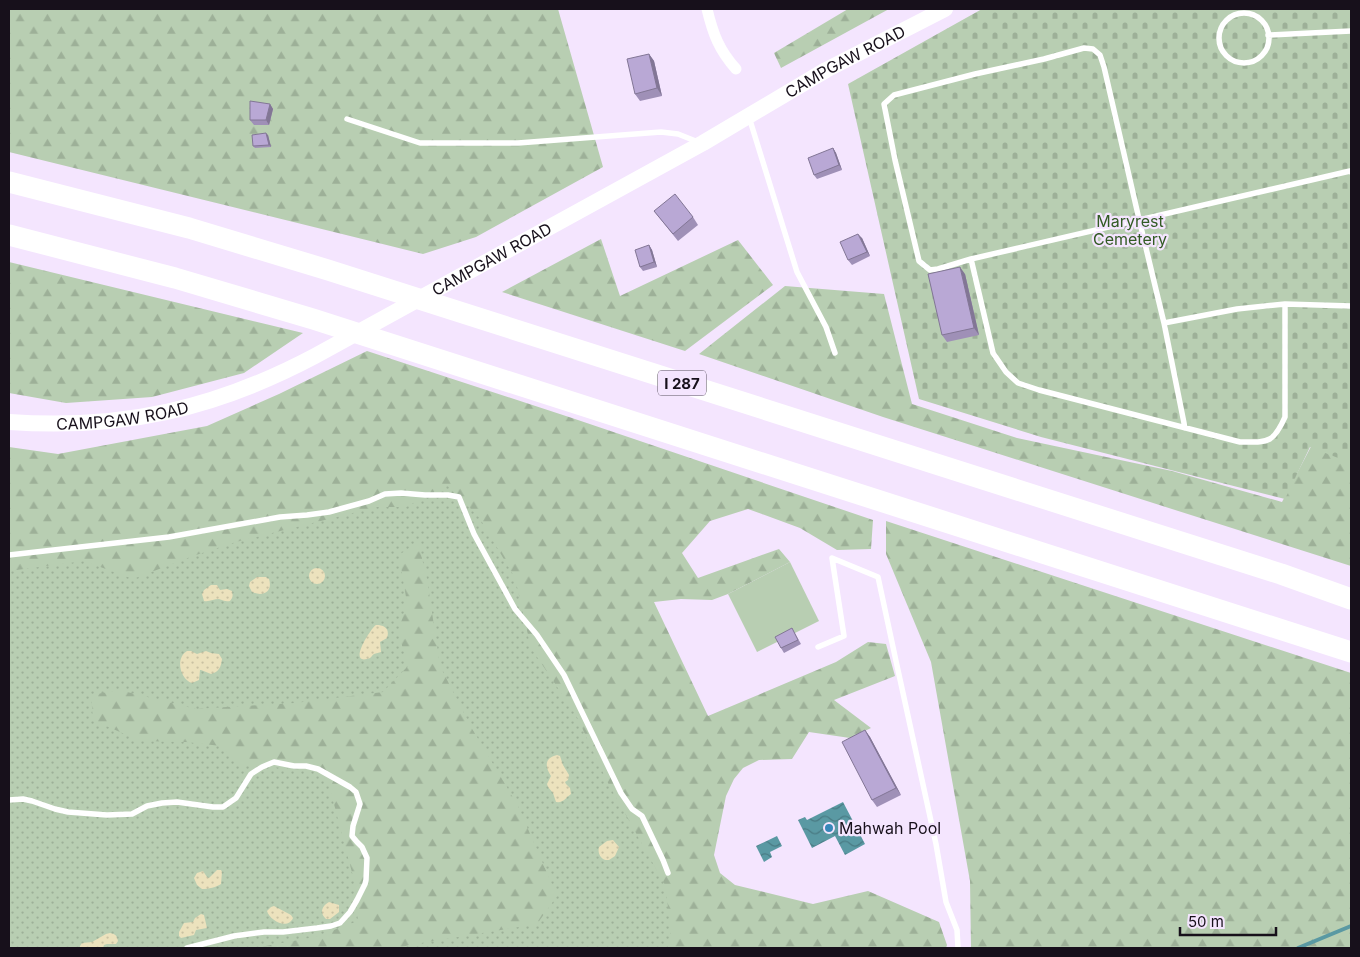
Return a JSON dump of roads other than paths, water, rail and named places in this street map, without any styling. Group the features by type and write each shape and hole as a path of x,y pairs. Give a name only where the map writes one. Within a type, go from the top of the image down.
{"highway":[{"name":"I 287","path":"9,182 189,228 355,278 1281,574 1351,599"},
{"path":"9,235 175,278 313,319 1351,652"}],"main road":[{"name":"CAMPGAW ROAD","path":"9,422 36,424 95,423 162,414 228,395 277,375 703,143 826,70 945,9"}],"street":[{"path":"707,9 712,30 719,46 726,58 736,68"}],"lane":[{"path":"1243,13 1252,14 1260,19 1266,26 1268,35 1268,44 1259,57 1243,63 1226,56 1219,41 1222,25 1234,15 1243,13"},
{"path":"1268,35 1351,31"},
{"path":"1185,428 1164,322 1139,219 1104,67 1100,55 1093,49 1084,48 894,95 884,104 919,261 930,270 1139,219 1351,172"},
{"path":"749,115 797,272 826,327 835,353"},
{"path":"347,119 420,143 518,143 661,132 678,134 703,143"},
{"path":"971,259 993,353 1006,372 1018,383 1240,442 1269,441 1279,431 1285,417 1286,304"},
{"path":"1164,322 1237,309 1286,304 1351,306"},
{"path":"9,555 169,537 280,517 329,512 369,501 385,494 401,493 459,497 474,534 515,609 537,635 564,676 622,793 632,809 642,816 668,873"},
{"path":"818,647 844,636 832,558 878,577 936,844 946,902 957,930 958,948"},
{"path":"9,800 23,799 55,810 107,815 132,814 147,806 162,803 177,802 213,808 224,807 236,798 251,774 274,762 318,769 356,792 360,804 352,836 362,847 367,858 366,880 350,912 340,923 310,929 234,936 187,948"}],"water":[{"name":"Mahwah Pool","path":"843,802 865,844 845,855 835,836 812,848 798,820 805,817 807,820"},
{"path":"777,836 782,846 770,852 772,857 764,862 756,846"}],"waterway":[{"path":"1298,948 1351,926"}],"place":[{"name":"Mahwah Pool","path":"829,828"}],"park label":[{"name":"Maryrest Cemetery","path":"1130,230"}]}
